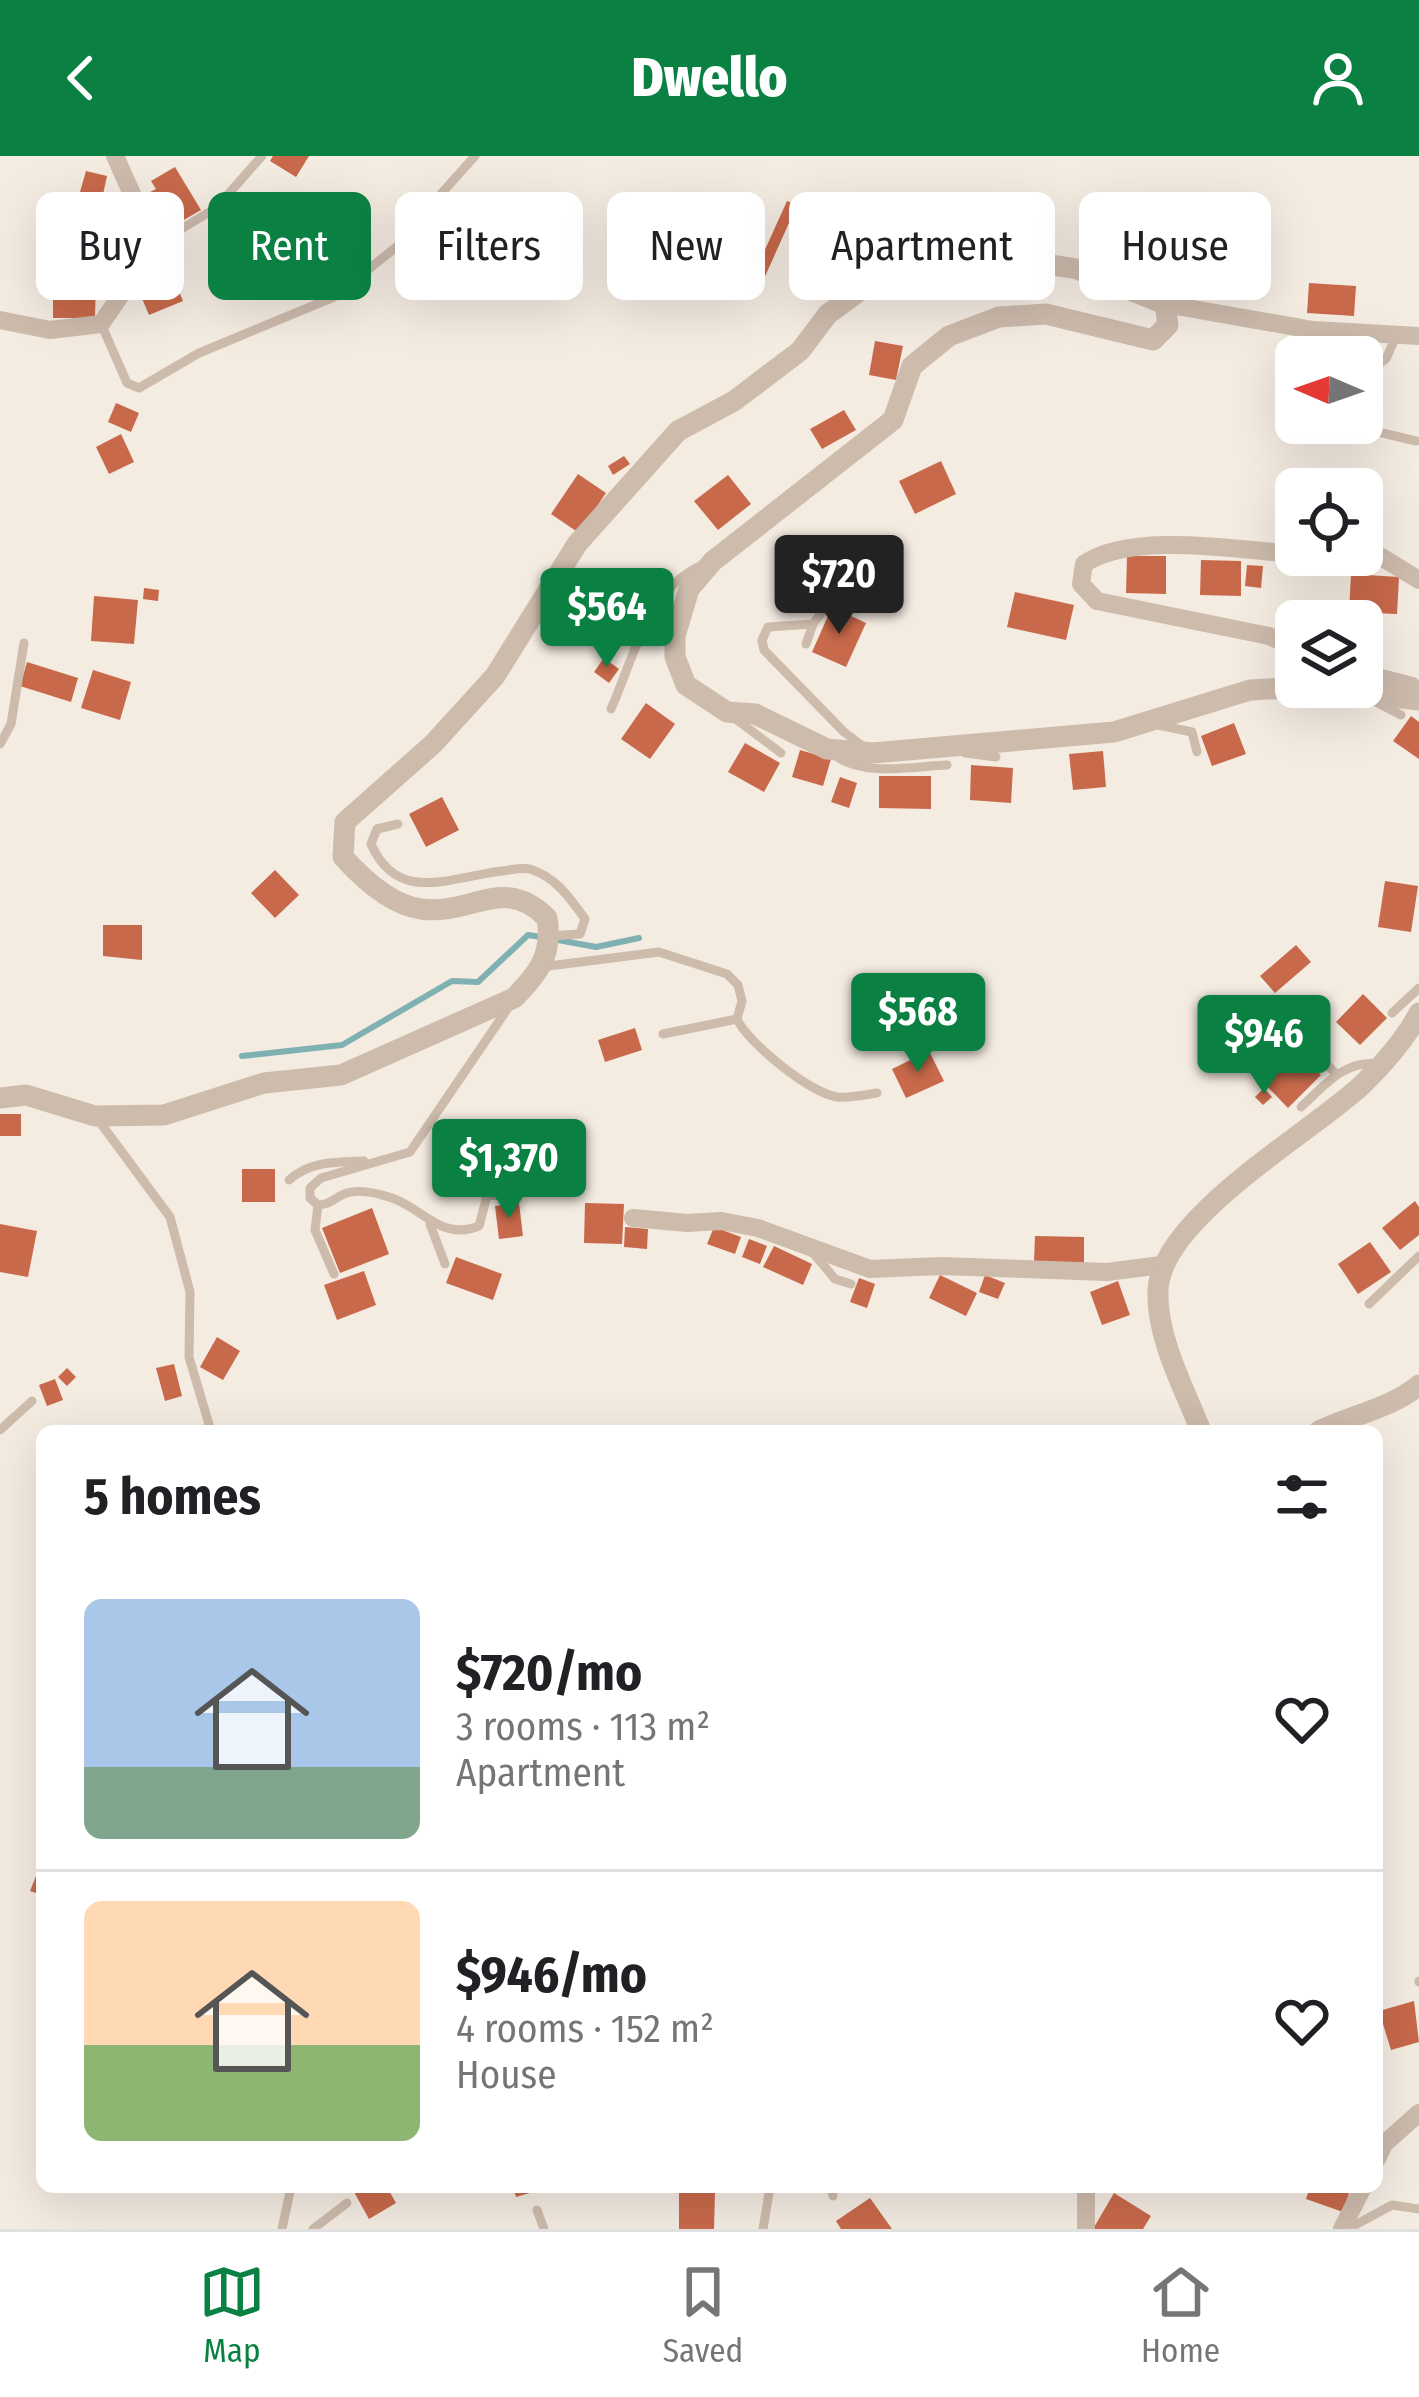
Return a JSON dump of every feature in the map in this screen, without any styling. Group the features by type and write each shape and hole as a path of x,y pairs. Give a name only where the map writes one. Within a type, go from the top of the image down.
{"street":[{"path":"115,156 131,192"},
{"path":"0,1098 26,1096 95,1116 164,1115 264,1084 340,1075 514,998 541,967 550,936 547,918 535,906 502,894 453,909 418,909 378,890 343,857 345,823 433,744 495,676 577,544 678,431 734,400 800,351 828,314 873,281 900,271 1039,263 1077,269 1165,304 1313,330 1419,336"},
{"path":"0,320 50,330 101,324 117,300"},
{"path":"1165,304 1168,325 1153,340 1046,314 1000,317 950,336 912,366 893,420 713,560 689,589 675,636 675,657 686,685 727,712 755,714 827,749 873,753 952,755 1114,732 1250,690 1275,689"},
{"path":"1275,552 1186,546 1103,551 1084,564 1081,584 1096,601 1275,639"},
{"path":"1383,558 1419,580"},
{"path":"1383,693 1413,705"},
{"path":"1199,1425 1163,1332 1158,1294 1161,1265 1195,1219 1364,1083 1419,1012"},
{"path":"633,1218 721,1221 758,1228 870,1269 942,1266 1107,1272 1161,1265"},
{"path":"1332,1425 1414,1395"},
{"path":"1383,2146 1419,2113"},
{"path":"1086,2193 1086,2229"},
{"path":"1345,2229 1360,2193"}],"lane":[{"path":"184,228 217,208 262,156"},
{"path":"101,324 127,383 139,388 199,352 334,298 420,228 440,195 475,156"},
{"path":"1383,361 1396,334"},
{"path":"1383,433 1416,441"},
{"path":"611,709 651,612 682,574 713,560"},
{"path":"806,644 824,609"},
{"path":"813,624 768,627 762,640 764,650 844,732 873,753"},
{"path":"0,744 11,724 24,643"},
{"path":"727,712 781,753"},
{"path":"1142,723 1192,732 1197,752"},
{"path":"827,749 847,765 966,754 996,757"},
{"path":"398,824 377,829 371,844 381,867 405,880 430,885 464,875 528,868 563,888 585,919 580,934 550,936"},
{"path":"541,967 659,952 727,974 738,985 742,1001 736,1019 744,1034 817,1091 839,1097 877,1094"},
{"path":"1392,1013 1419,988"},
{"path":"508,1194 488,1196 479,1226 449,1231 395,1199 346,1192 329,1204 318,1205 310,1198 310,1188 321,1178 410,1152 514,998"},
{"path":"663,1034 736,1019"},
{"path":"1309,1046 1336,1074"},
{"path":"1301,1107 1336,1074 1367,1063 1379,1064"},
{"path":"95,1116 170,1216 190,1292 189,1357 209,1425"},
{"path":"289,1180 326,1163 381,1160"},
{"path":"318,1205 315,1230 334,1274"},
{"path":"430,1222 445,1264"},
{"path":"807,1246 835,1279 851,1283"},
{"path":"1369,1304 1419,1256"},
{"path":"0,1430 32,1401"},
{"path":"282,2229 289,2193"},
{"path":"763,2229 769,2193"},
{"path":"313,2229 347,2203"},
{"path":"1345,2229 1392,2205 1419,2210"},
{"path":"537,2210 544,2229"}],"building":[{"path":"273,156 309,156 296,177 270,161"},
{"path":"175,167 201,210 184,220 184,192 150,192 156,189 151,181"},
{"path":"86,171 107,176 104,192 80,192"},
{"path":"789,202 789,223 765,277 765,250"},
{"path":"1309,283 1356,286 1354,316 1307,313"},
{"path":"53,300 95,300 95,318 53,318"},
{"path":"143,300 183,300 183,301 149,315"},
{"path":"875,341 903,346 896,380 869,375"},
{"path":"116,403 139,413 131,432 108,422"},
{"path":"844,410 856,430 822,449 810,429"},
{"path":"121,434 134,462 109,474 96,447"},
{"path":"624,456 630,464 613,475 608,466"},
{"path":"941,461 956,494 915,514 899,481"},
{"path":"578,474 606,493 579,533 551,514"},
{"path":"728,475 751,504 718,530 694,501"},
{"path":"1127,556 1166,556 1166,594 1126,593"},
{"path":"1201,560 1241,561 1241,596 1200,595"},
{"path":"1247,565 1263,566 1261,588 1245,586"},
{"path":"1351,576 1399,577 1397,614 1383,613 1383,600 1350,600"},
{"path":"144,588 159,590 158,601 143,599"},
{"path":"1015,592 1074,605 1066,640 1007,627"},
{"path":"94,596 138,600 134,644 91,641"},
{"path":"832,607 866,623 846,667 812,652"},
{"path":"604,658 619,669 609,683 594,672"},
{"path":"27,662 78,678 71,702 20,686"},
{"path":"93,670 131,682 120,720 81,708"},
{"path":"646,703 675,724 650,759 621,739"},
{"path":"1411,716 1419,722 1419,759 1393,741"},
{"path":"1234,723 1246,754 1212,766 1201,736"},
{"path":"745,743 780,763 764,792 728,772"},
{"path":"800,750 831,759 823,786 792,777"},
{"path":"1103,751 1106,787 1073,790 1069,754"},
{"path":"971,765 1013,768 1011,803 970,800"},
{"path":"879,776 931,776 931,809 879,808"},
{"path":"840,777 857,783 849,808 831,802"},
{"path":"442,797 459,830 426,847 409,814"},
{"path":"275,870 299,895 275,918 251,893"},
{"path":"1385,881 1418,886 1411,932 1378,927"},
{"path":"103,925 142,925 142,960 103,956"},
{"path":"1296,945 1311,962 1275,993 1260,976"},
{"path":"1363,994 1387,1018 1360,1045 1336,1022"},
{"path":"635,1028 642,1050 605,1062 598,1040"},
{"path":"1295,1049 1321,1075 1288,1108 1262,1081"},
{"path":"929,1051 944,1081 906,1098 892,1069"},
{"path":"1264,1088 1272,1097 1263,1105 1255,1097"},
{"path":"0,1114 21,1114 21,1136 0,1136"},
{"path":"538,1148 542,1159 523,1166 519,1155"},
{"path":"242,1169 275,1169 275,1202 242,1202"},
{"path":"1415,1201 1419,1235 1400,1250 1382,1228"},
{"path":"519,1203 523,1236 499,1239 495,1206"},
{"path":"585,1203 624,1204 622,1244 584,1243"},
{"path":"372,1208 389,1254 340,1273 322,1228"},
{"path":"0,1224 37,1231 28,1277 0,1272"},
{"path":"625,1227 648,1229 647,1249 624,1247"},
{"path":"714,1227 741,1237 735,1254 707,1244"},
{"path":"1035,1236 1084,1237 1084,1263 1034,1262"},
{"path":"749,1239 767,1246 760,1264 742,1257"},
{"path":"1370,1242 1391,1272 1358,1294 1338,1264"},
{"path":"774,1246 812,1264 803,1285 763,1267"},
{"path":"456,1257 502,1274 493,1300 446,1283"},
{"path":"364,1271 376,1305 337,1320 324,1285"},
{"path":"940,1275 977,1293 966,1316 929,1298"},
{"path":"985,1275 1005,1283 998,1299 979,1292"},
{"path":"859,1278 875,1284 867,1308 850,1302"},
{"path":"1118,1281 1130,1315 1102,1325 1090,1292"},
{"path":"217,1337 240,1351 223,1380 200,1367"},
{"path":"174,1364 182,1396 165,1401 156,1368"},
{"path":"67,1368 76,1377 67,1386 58,1377"},
{"path":"55,1379 63,1400 47,1406 39,1385"},
{"path":"1414,2001 1419,2042 1391,2050 1383,2010"},
{"path":"355,2193 390,2193 396,2203 369,2219"},
{"path":"679,2193 715,2193 714,2229 679,2229"},
{"path":"1114,2193 1151,2216 1143,2229 1093,2229"},
{"path":"1308,2193 1349,2193 1343,2212 1306,2199"},
{"path":"870,2198 892,2229 841,2229 836,2221"}],"waterway":[{"path":"242,1056 342,1045 452,981 478,982 528,935 541,937"},
{"path":"558,940 596,947 639,938"}]}
